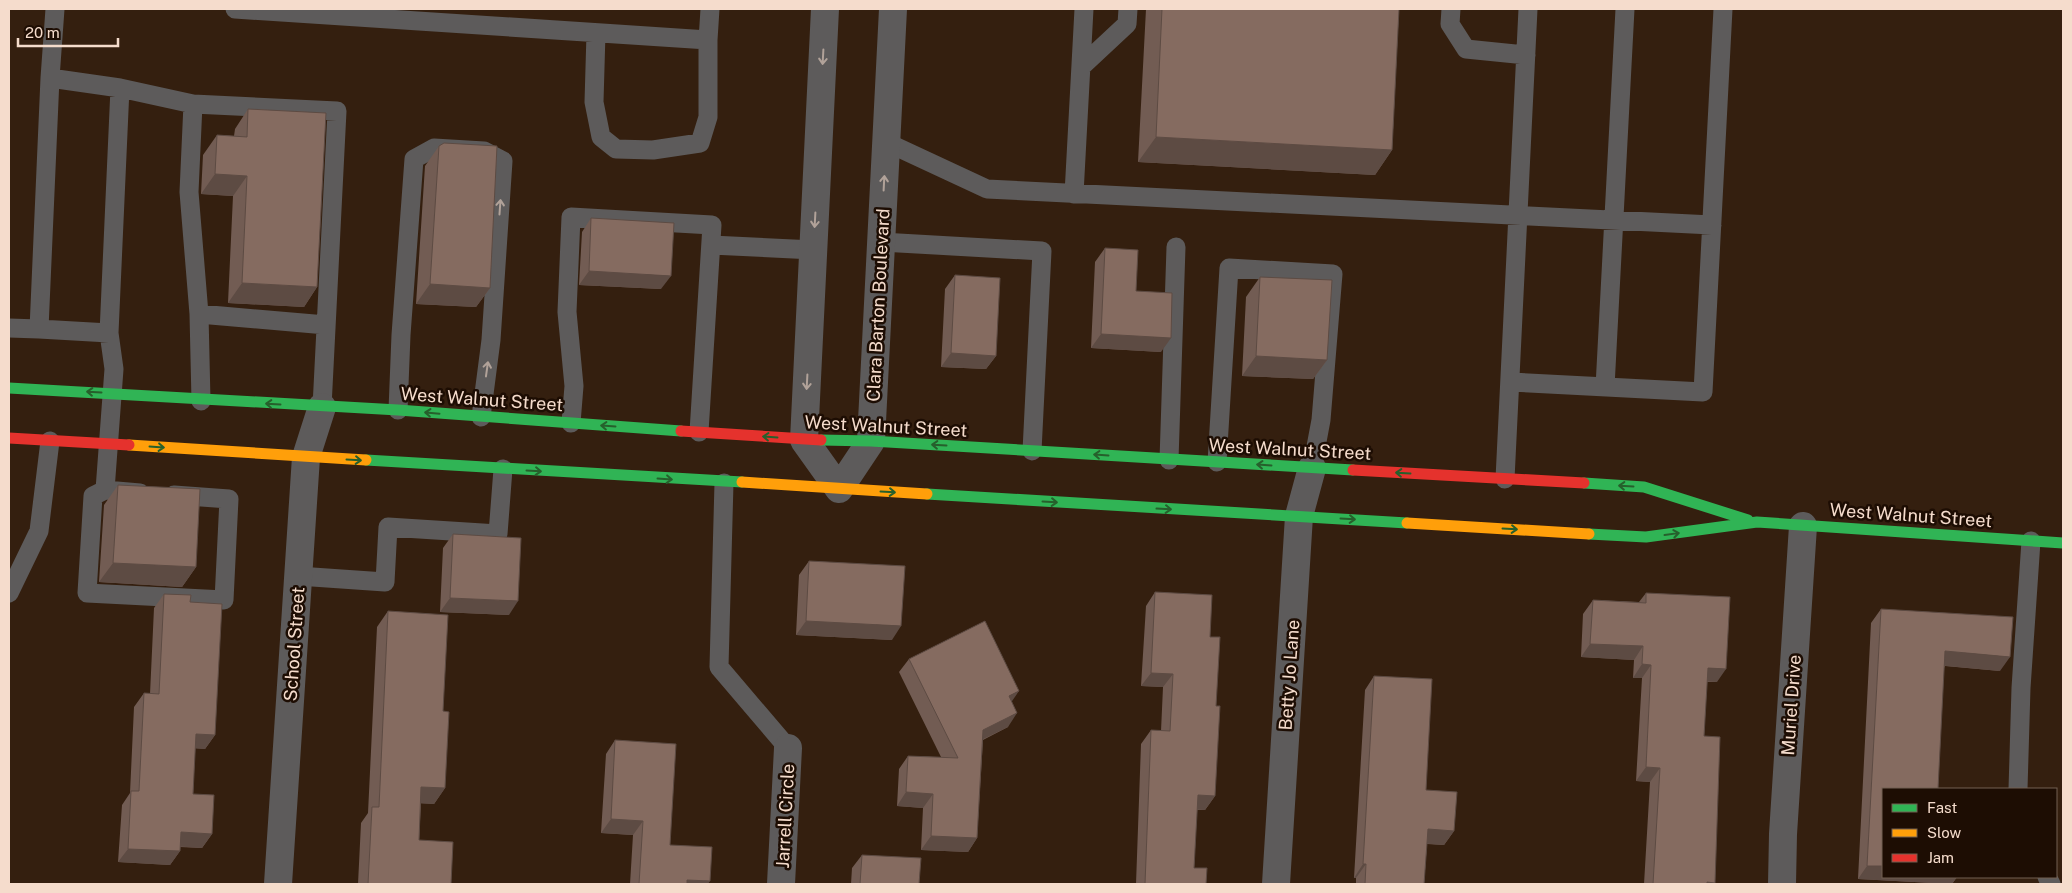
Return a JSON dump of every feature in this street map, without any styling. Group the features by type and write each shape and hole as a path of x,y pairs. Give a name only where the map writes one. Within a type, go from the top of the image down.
{"main road":[{"name":"West Walnut Street","path":"9,388 112,393 201,401 398,410 804,440 871,441 1644,487 1756,522 2063,543"},
{"name":"West Walnut Street","path":"9,438 504,470 1646,537 1756,522"}],"street":[{"path":"826,9 804,440 839,489 871,441"},
{"name":"Clara Barton Boulevard","path":"871,441 893,9"},
{"name":"School Street","path":"278,884 306,457 322,407"},
{"name":"Betty Jo Lane","path":"1276,884 1299,516 1312,468"},
{"name":"Muriel Drive","path":"1782,884 1783,834 1803,526"},
{"name":"Jarrell Circle","path":"781,884 788,748"}],"lane":[{"path":"39,329 50,78 55,9"},
{"path":"235,9 486,17 596,33 708,40"},
{"path":"596,33 594,102 601,137 616,149 653,150 700,143 708,117 710,9"},
{"path":"1074,194 1084,9"},
{"path":"1082,66 1127,24 1128,9"},
{"path":"1451,9 1450,24 1466,49 1526,55"},
{"path":"1505,479 1528,9"},
{"path":"1605,387 1626,9"},
{"path":"1510,382 1703,392 1724,9"},
{"path":"50,78 120,88 193,104 336,111 322,407"},
{"path":"105,490 114,369 109,333 120,88"},
{"path":"193,104 189,192 199,314 201,401"},
{"path":"886,142 987,189 1518,217 1712,225"},
{"path":"398,410 414,159 434,148 484,151 503,161 492,340 481,417"},
{"path":"571,423 574,386 567,312 571,217 712,225 699,432"},
{"path":"881,242 1042,251 1032,451"},
{"path":"711,245 814,250"},
{"path":"1169,460 1176,247"},
{"path":"1217,462 1229,268 1333,274 1321,420 1312,468"},
{"path":"199,314 326,325"},
{"path":"9,328 109,333"},
{"path":"9,593 38,532 50,441"},
{"path":"298,576 385,582 388,527 498,534 504,470"},
{"path":"724,483 719,668 788,748"},
{"path":"105,490 229,499 224,600 87,593 92,496 105,490"},
{"path":"2018,788 2020,688 2031,541"}],"building":[{"path":"1162,9 1399,9 1392,150 1156,137"},
{"path":"248,109 326,113 317,287 242,283 247,176 215,174 217,135 247,137"},
{"path":"444,143 497,146 490,288 430,284 439,146"},
{"path":"591,218 674,223 671,276 589,271"},
{"path":"1105,248 1138,250 1136,291 1172,293 1171,338 1101,334"},
{"path":"955,275 1000,278 996,356 951,353"},
{"path":"1260,277 1332,280 1327,360 1256,356"},
{"path":"118,485 200,489 196,567 113,563"},
{"path":"453,534 521,538 518,601 450,598"},
{"path":"809,561 905,566 901,626 806,621"},
{"path":"1155,592 1212,595 1210,637 1220,637 1216,706 1220,706 1215,796 1198,795 1194,868 1207,868 1206,884 1145,884 1151,730 1170,731 1173,674 1151,673"},
{"path":"1646,593 1730,597 1726,669 1708,668 1704,736 1720,737 1715,883 1653,884 1660,768 1646,767 1651,665 1642,664 1643,646 1590,644 1593,600 1646,603"},
{"path":"164,594 191,595 190,602 222,604 215,735 196,734 193,794 214,795 212,834 181,832 180,851 128,849 131,791 139,791 144,693 159,694"},
{"path":"1881,609 2013,617 2010,657 1945,651 1938,788 1882,788 1882,866 1867,866"},
{"path":"388,611 448,615 443,711 449,712 445,788 421,787 419,840 453,842 451,884 368,884 372,807 379,807"},
{"path":"985,621 1019,691 1009,696 1017,713 983,730 977,838 931,836 933,794 906,792 908,756 958,758 909,659"},
{"path":"1374,676 1432,679 1426,790 1457,792 1454,831 1428,829 1424,884 1365,884 1366,864 1363,864"},
{"path":"615,740 676,744 670,845 712,847 710,881 687,880 687,884 639,884 643,821 611,819"},
{"path":"862,855 921,858 919,884 860,884"}],"traffic: fast":[{"path":"9,388 398,410 681,431"},
{"path":"821,440 871,441 1353,470"},
{"path":"366,460 742,482"},
{"path":"1584,483 1644,487 1748,520"},
{"path":"927,494 1407,523"},
{"path":"1589,534 1646,537 1757,522 2063,543"}],"traffic: slow":[{"path":"129,445 366,460"},
{"path":"742,482 927,494"},
{"path":"1407,523 1589,534"}],"traffic: jam":[{"path":"681,431 821,440"},
{"path":"9,438 129,445"},
{"path":"1353,470 1584,483"}]}
